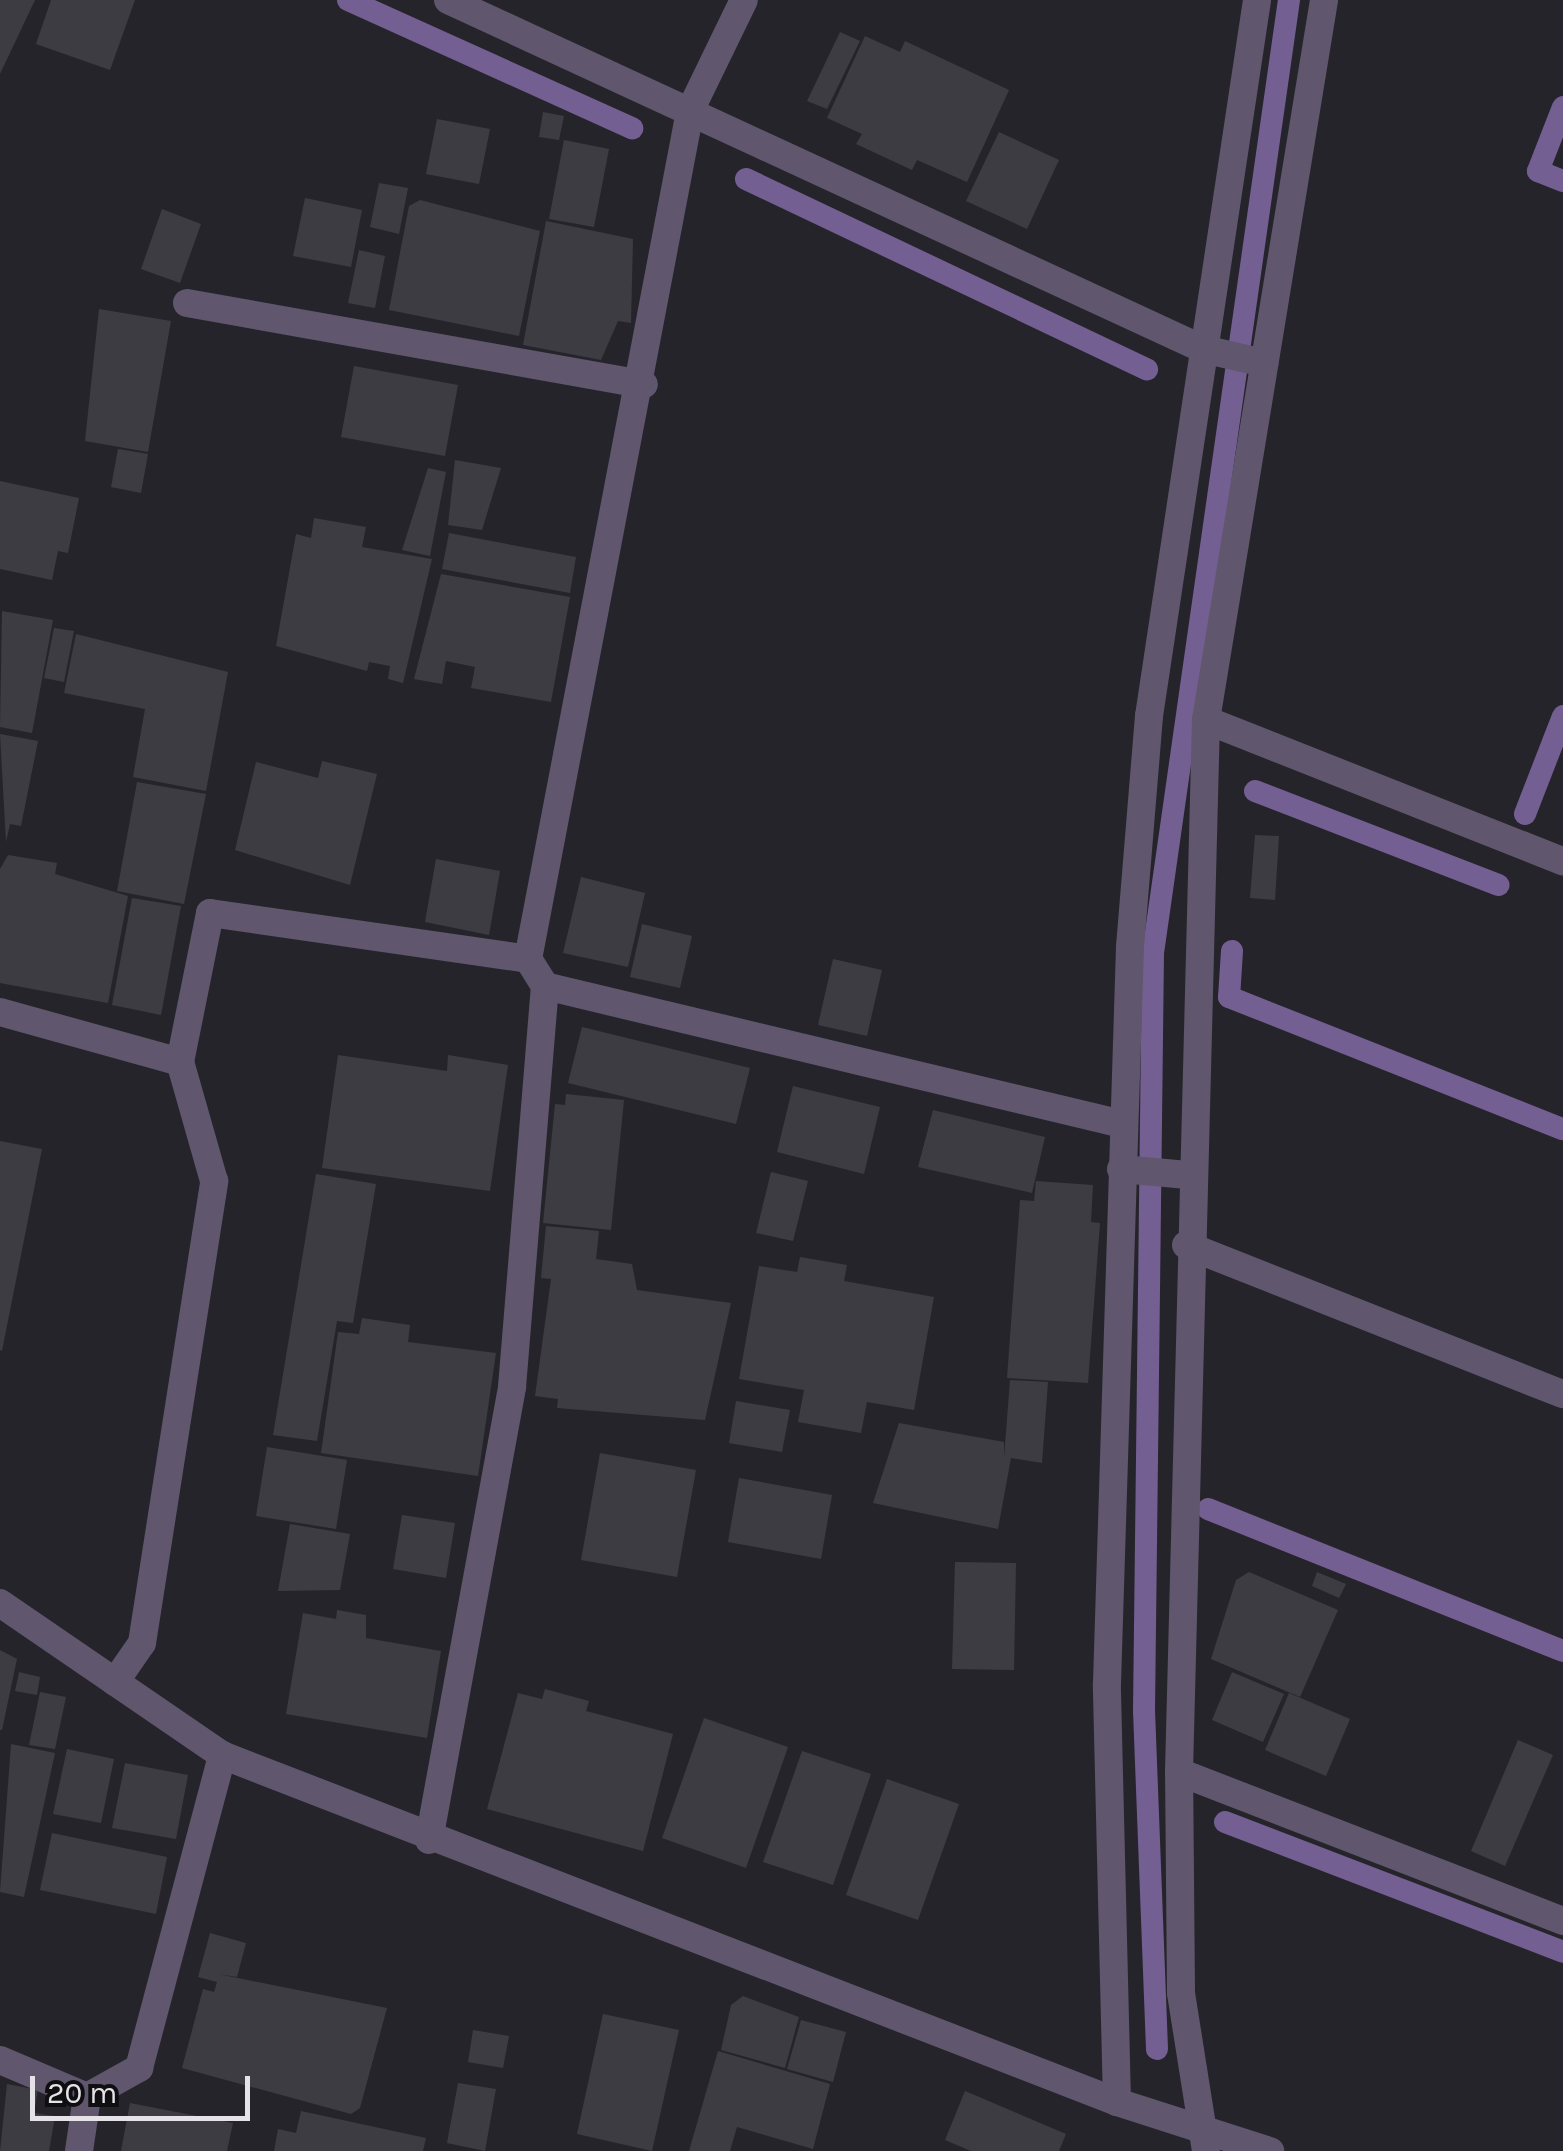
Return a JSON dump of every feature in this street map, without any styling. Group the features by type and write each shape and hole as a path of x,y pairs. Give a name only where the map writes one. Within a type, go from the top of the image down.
{"street":[{"path":"448,0 1208,351 1260,361"},
{"path":"429,1840 512,1388 545,986 528,959 644,384 690,111 744,0"},
{"path":"1117,2102 1107,1682 1126,1169 1122,1124 1149,716 1208,351 1257,0"},
{"path":"1205,2138 1181,1993 1179,1772 1186,1245 1182,1174 1206,720 1260,361 1324,0"},
{"path":"187,303 644,384"},
{"path":"1206,720 1563,861"},
{"path":"116,1682 142,1643 214,1181 180,1062 210,913 528,959"},
{"path":"545,986 1122,1124"},
{"path":"0,1012 180,1062"},
{"path":"1126,1169 1182,1174"},
{"path":"1186,1245 1563,1394"},
{"path":"0,1603 222,1755 429,1840 1205,2138 1270,2151"},
{"path":"87,2097 139,2068 222,1755"},
{"path":"1179,1772 1563,1921"},
{"path":"0,2060 87,2097"},
{"path":"80,2151 87,2097"}],"building":[{"path":"0,0 35,0 0,74"},
{"path":"51,0 135,0 110,70 36,44"},
{"path":"840,32 860,41 827,109 807,101"},
{"path":"865,36 900,52 905,41 1009,90 967,182 917,160 912,170 856,144 862,134 827,118"},
{"path":"543,112 564,116 559,140 539,137"},
{"path":"437,119 490,129 479,184 426,174"},
{"path":"999,132 1059,160 1027,229 966,201"},
{"path":"564,140 609,149 594,227 549,219"},
{"path":"379,183 408,188 399,234 370,227"},
{"path":"305,198 362,210 351,267 293,256"},
{"path":"420,200 540,231 519,336 389,310 409,206"},
{"path":"162,209 201,224 180,283 141,269"},
{"path":"546,221 633,239 631,323 618,321 601,360 523,345"},
{"path":"359,250 385,256 375,308 348,303"},
{"path":"99,309 171,321 148,452 85,441"},
{"path":"354,366 458,385 445,456 341,437"},
{"path":"118,449 148,454 141,493 111,487"},
{"path":"455,460 501,468 482,530 448,525"},
{"path":"428,468 446,472 430,556 402,550"},
{"path":"0,481 79,498 68,553 58,551 52,580 0,569"},
{"path":"314,518 366,527 362,547 432,559 403,683 388,679 390,666 369,662 367,671 276,646 296,534 311,538"},
{"path":"449,533 576,557 570,593 442,569"},
{"path":"441,574 570,597 551,702 471,688 475,667 446,661 442,684 414,679"},
{"path":"2,611 53,620 32,733 0,727"},
{"path":"54,628 74,631 64,682 44,678"},
{"path":"76,634 228,672 206,791 133,777 145,709 64,693"},
{"path":"0,734 38,741 21,826 10,824 6,842"},
{"path":"322,761 377,774 350,885 235,850 256,762 318,778"},
{"path":"137,782 206,794 184,904 117,891"},
{"path":"1255,835 1279,836 1275,900 1250,898"},
{"path":"8,855 57,863 55,874 128,896 108,1003 0,983 0,869"},
{"path":"436,859 500,871 489,935 425,922"},
{"path":"581,877 645,893 628,967 563,953"},
{"path":"132,898 181,906 161,1015 112,1005"},
{"path":"642,924 692,936 680,988 630,977"},
{"path":"833,959 882,970 867,1036 818,1025"},
{"path":"582,1027 750,1068 736,1124 568,1083"},
{"path":"338,1055 447,1071 448,1055 508,1065 490,1191 322,1168"},
{"path":"793,1086 880,1107 864,1174 777,1152"},
{"path":"566,1094 624,1100 611,1230 543,1223 555,1104 565,1105"},
{"path":"933,1110 1045,1137 1032,1193 918,1167"},
{"path":"0,1141 42,1149 2,1351 0,1350"},
{"path":"771,1172 808,1181 793,1241 756,1233"},
{"path":"316,1174 376,1184 353,1323 337,1321 317,1441 273,1435"},
{"path":"1036,1181 1093,1185 1091,1222 1100,1223 1088,1383 1007,1378 1020,1200 1034,1201"},
{"path":"546,1226 599,1231 596,1259 632,1264 637,1290 731,1303 705,1420 557,1408 558,1399 535,1396 551,1279 541,1278"},
{"path":"800,1257 847,1265 844,1281 934,1297 914,1410 867,1402 861,1433 798,1422 804,1390 739,1379 759,1266 797,1272"},
{"path":"362,1318 410,1325 408,1342 496,1353 478,1476 321,1453 338,1332 359,1334"},
{"path":"1010,1380 1048,1382 1042,1463 1011,1458 998,1529 873,1503 899,1423 1004,1442 1004,1458"},
{"path":"736,1401 790,1410 782,1452 729,1443"},
{"path":"267,1447 347,1460 336,1529 256,1516"},
{"path":"600,1453 696,1470 677,1577 581,1560"},
{"path":"739,1478 832,1495 821,1559 728,1542"},
{"path":"402,1515 455,1523 446,1578 393,1569"},
{"path":"290,1524 350,1534 340,1590 278,1591"},
{"path":"955,1562 1016,1563 1014,1670 952,1669"},
{"path":"1249,1572 1338,1610 1300,1697 1211,1659 1236,1580"},
{"path":"1317,1572 1346,1584 1339,1598 1312,1586"},
{"path":"337,1610 366,1615 366,1638 441,1651 427,1738 286,1714 303,1613 336,1619"},
{"path":"0,1650 17,1659 2,1730 0,1730"},
{"path":"19,1672 40,1677 37,1695 15,1691"},
{"path":"1232,1672 1284,1694 1263,1742 1212,1720"},
{"path":"545,1689 589,1701 586,1711 673,1734 643,1851 487,1809 518,1693 542,1699"},
{"path":"40,1692 66,1697 55,1749 29,1745"},
{"path":"1289,1693 1350,1719 1326,1776 1265,1750"},
{"path":"704,1718 788,1747 746,1868 662,1838"},
{"path":"1518,1740 1553,1755 1505,1866 1471,1851"},
{"path":"11,1744 55,1753 24,1897 0,1892"},
{"path":"67,1749 114,1759 101,1823 53,1814"},
{"path":"802,1751 871,1774 833,1885 763,1862"},
{"path":"125,1763 188,1775 176,1839 112,1828"},
{"path":"887,1779 959,1804 918,1920 846,1895"},
{"path":"52,1833 167,1857 156,1914 40,1890"},
{"path":"210,1933 246,1943 237,1977 218,1974 387,2008 360,2108 351,2114 182,2068 203,1989 214,1992 217,1982 198,1977"},
{"path":"743,1996 799,2017 785,2068 721,2050 731,2005"},
{"path":"603,2014 679,2030 652,2151 577,2134"},
{"path":"801,2020 846,2032 833,2082 787,2069"},
{"path":"473,2030 509,2036 503,2068 468,2062"},
{"path":"718,2051 830,2084 813,2149 737,2127 730,2151 689,2151"},
{"path":"458,2083 496,2089 485,2151 447,2143"},
{"path":"7,2084 38,2090 34,2113 55,2116 49,2151 0,2151"},
{"path":"965,2091 1066,2134 1059,2151 971,2151 945,2140"},
{"path":"130,2103 233,2123 227,2151 121,2151"},
{"path":"301,2111 426,2138 423,2151 274,2151 278,2129 296,2133"}],"waterway":[{"path":"348,0 632,128"},
{"path":"1157,2049 1144,1711 1153,953 1289,0"},
{"path":"1563,107 1538,171 1563,181"},
{"path":"746,179 1147,369"},
{"path":"1525,814 1563,716"},
{"path":"1255,791 1499,885"},
{"path":"1232,951 1229,997 1563,1129"},
{"path":"1208,1509 1563,1651"},
{"path":"1225,1822 1563,1952"}]}
